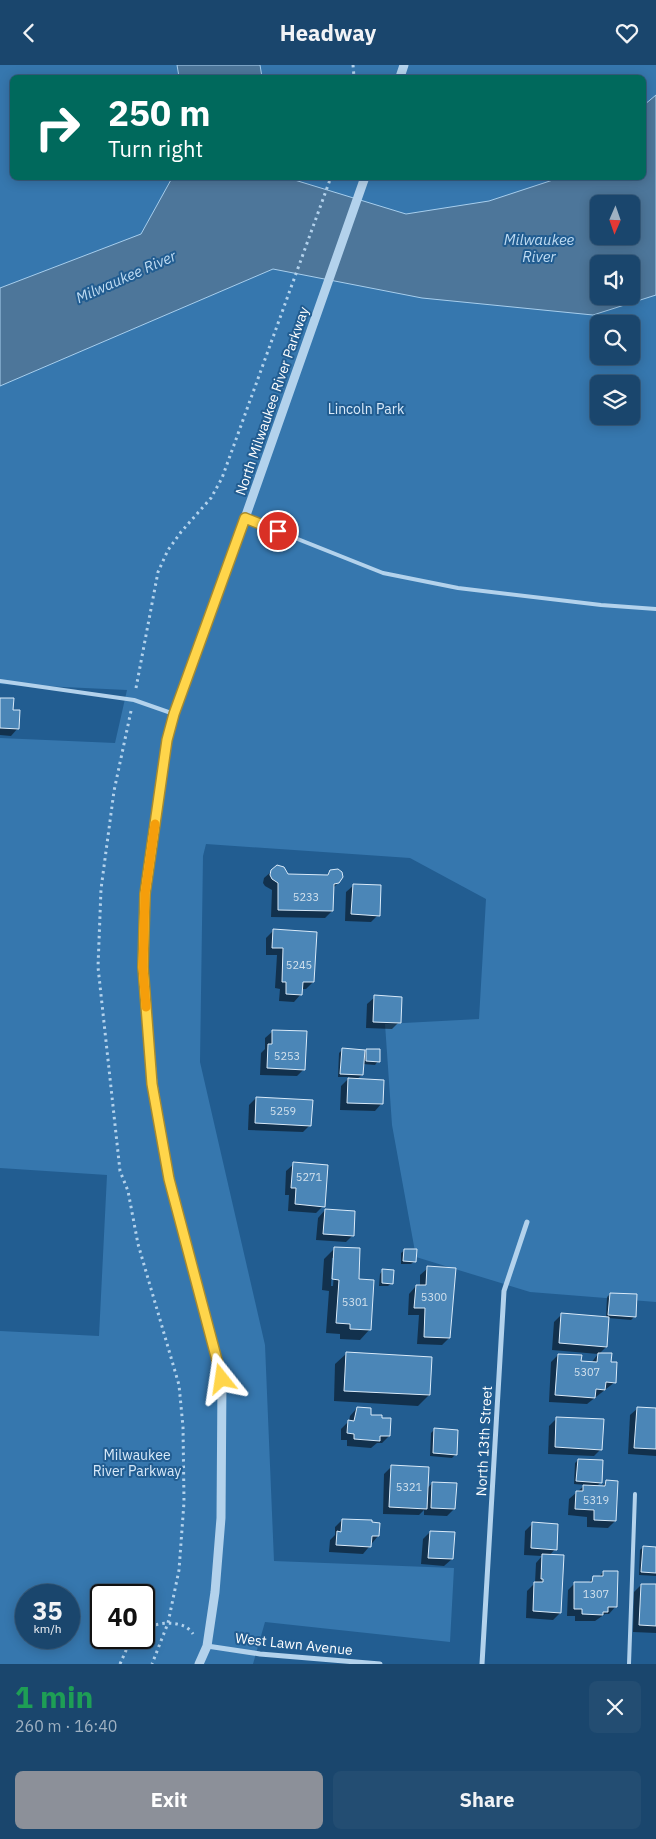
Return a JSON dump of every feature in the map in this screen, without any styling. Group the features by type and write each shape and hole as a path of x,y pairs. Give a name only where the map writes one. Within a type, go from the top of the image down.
{"street":[{"name":"North Milwaukee River Parkway","path":"199,1664 207,1646 215,1592 221,1517 222,1379 169,1179 152,1084 143,967 145,894 167,740 174,714 364,180"},
{"name":"North 13th Street","path":"482,1664 504,1291 528,1222"},
{"name":"West Lawn Avenue","path":"207,1646 260,1654 380,1664"}],"lane":[{"path":"245,518 383,573 458,588 601,605 656,609"},
{"path":"0,681 134,701 174,714"},
{"path":"629,1664 635,1493"}],"path":[{"path":"287,298 330,180"},
{"path":"155,1625 168,1623 184,1626 207,1646"},
{"path":"120,1664 126,1649"}],"green space":[{"name":"Lincoln Park","path":"0,65 656,65 656,1302 530,1292 416,1257 392,1125 385,1024 479,1019 486,899 410,858 206,844 203,856 200,1062 265,1345 274,1561 454,1568 450,1642 265,1622 253,1664 0,1664 0,1331 99,1336 107,1175 0,1168 0,738 115,743 127,690 0,684"}],"water":[{"path":"177,65 260,65 262,75 179,75"},
{"name":"Milwaukee River","path":"656,95 656,295 640,300 640,255 590,255 590,305 624,305 593,315 422,298 273,269 0,386 0,288 141,234 171,180 295,180 406,214 489,201 553,180 646,180 646,103"}],"building":[{"path":"0,698 14,698 13,710 20,710 19,729 0,728"},
{"path":"277,865 284,867 288,874 328,875 330,870 338,869 342,872 343,877 339,883 334,884 333,911 278,910 278,883 270,875 271,870"},
{"path":"353,884 381,885 380,916 351,914"},
{"path":"273,929 317,932 314,982 303,982 302,995 286,994 286,982 282,982 283,948 272,948"},
{"path":"374,995 402,997 401,1023 373,1022"},
{"path":"272,1030 307,1031 305,1070 267,1068 268,1044 272,1044"},
{"path":"342,1048 365,1050 363,1075 340,1074"},
{"path":"366,1049 380,1049 380,1062 366,1061"},
{"path":"348,1078 384,1080 383,1104 347,1103"},
{"path":"256,1097 313,1100 311,1126 255,1123"},
{"path":"293,1162 328,1165 325,1207 295,1204 296,1188 291,1188"},
{"path":"325,1209 355,1211 354,1236 323,1234"},
{"path":"334,1247 360,1248 359,1279 374,1280 371,1330 350,1329 350,1324 336,1323 339,1280 332,1279"},
{"path":"404,1249 417,1249 416,1262 403,1261"},
{"path":"427,1266 456,1268 450,1338 424,1337 425,1308 414,1308 416,1285 426,1285"},
{"path":"382,1269 394,1270 393,1284 382,1283"},
{"path":"610,1293 637,1294 636,1317 608,1315"},
{"path":"561,1313 609,1317 607,1347 559,1343"},
{"path":"346,1352 432,1357 430,1395 344,1391"},
{"path":"598,1353 612,1353 611,1362 617,1362 616,1383 606,1382 605,1390 596,1389 595,1398 555,1395 558,1354 582,1355 581,1361 597,1362"},
{"path":"357,1407 371,1408 371,1415 382,1415 382,1418 391,1418 390,1436 380,1436 380,1441 354,1439 354,1434 347,1433 348,1420 354,1421"},
{"path":"637,1407 656,1408 656,1449 634,1448"},
{"path":"556,1417 604,1419 602,1450 555,1447"},
{"path":"434,1428 458,1430 457,1455 433,1453"},
{"path":"578,1459 603,1460 602,1483 576,1481"},
{"path":"391,1465 429,1467 427,1509 389,1507"},
{"path":"606,1480 618,1481 616,1521 594,1520 594,1510 575,1509 576,1491 583,1491 583,1485 605,1486"},
{"path":"432,1482 457,1483 455,1509 431,1508"},
{"path":"342,1519 372,1520 372,1522 380,1523 379,1536 372,1536 371,1547 336,1545 337,1531 341,1532"},
{"path":"532,1522 558,1524 557,1550 531,1548"},
{"path":"430,1531 455,1532 453,1559 428,1558"},
{"path":"643,1546 656,1547 656,1573 641,1572"},
{"path":"542,1554 564,1555 561,1613 533,1611 534,1582 543,1582 543,1579 541,1579"},
{"path":"603,1571 618,1571 617,1607 608,1607 608,1612 603,1612 603,1615 582,1614 582,1609 574,1609 574,1582 592,1582 593,1576 603,1576"},
{"path":"641,1584 656,1584 656,1626 639,1625"}],"slow traffic":[{"path":"146,1007 143,967 145,894 155,824"}],"route":[{"path":"222,1379 169,1179 152,1084 143,967 145,894 167,740 174,714 245,518 278,531"}],"park label":[{"name":"Milwaukee River Parkway","path":"137,1463"}]}
